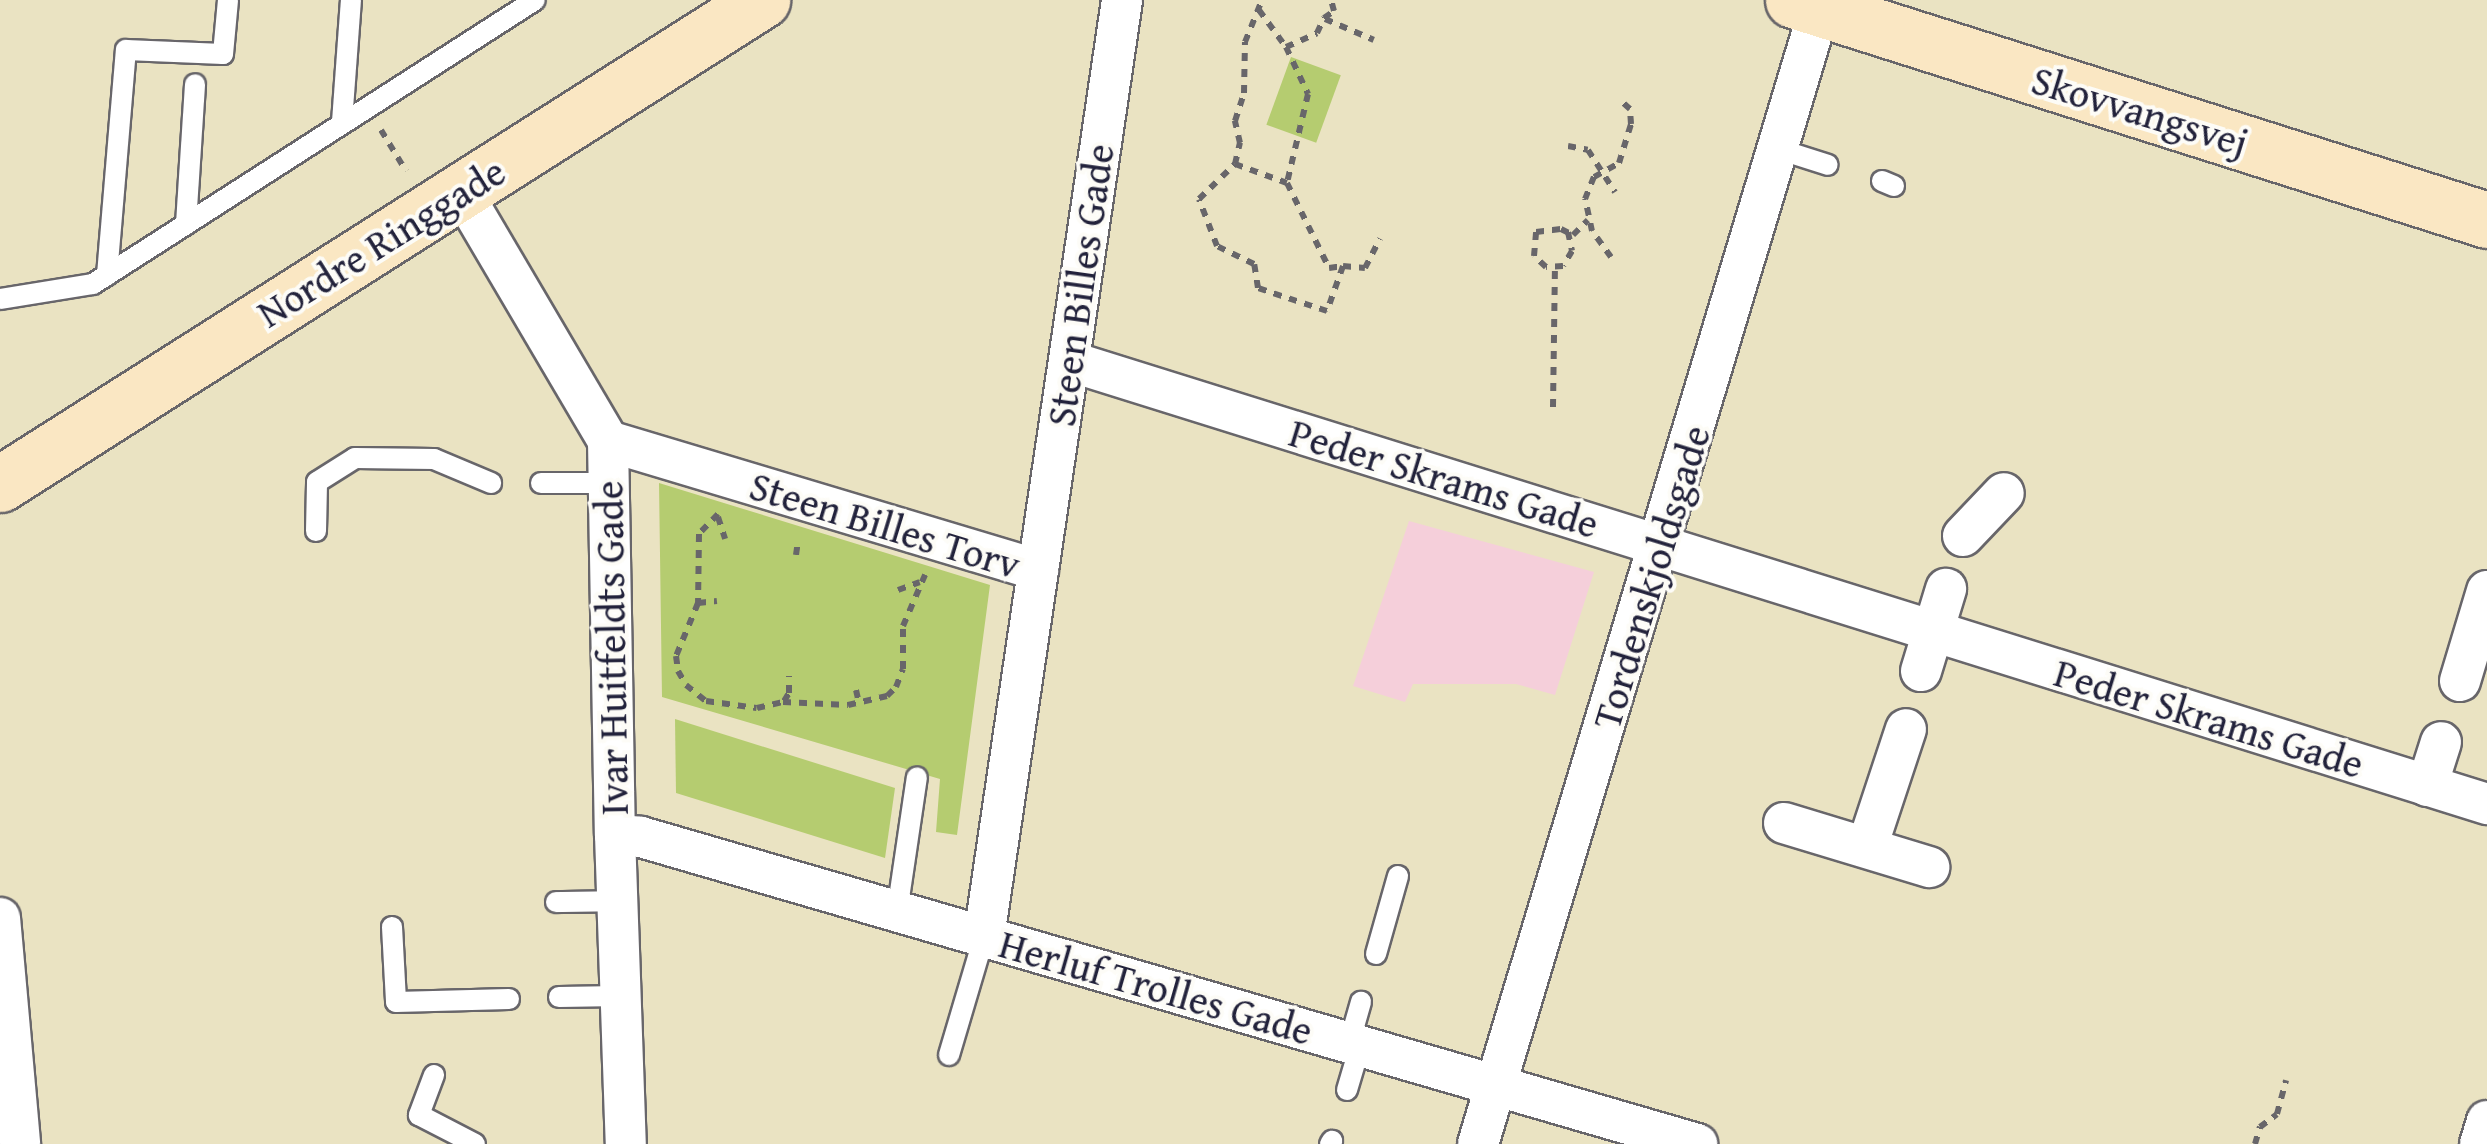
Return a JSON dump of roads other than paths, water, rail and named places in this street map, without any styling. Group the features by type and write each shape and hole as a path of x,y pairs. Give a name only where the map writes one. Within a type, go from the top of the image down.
{"street":[{"name":"Nordre Ringgade","path":"0,484 762,0"},
{"name":"Steen Billes Gade","path":"1038,570 1122,0"},
{"name":"Tordenskjoldsgade","path":"1478,1144 1778,150 1812,3"},
{"name":"Skovvangsvej","path":"1812,3 2487,220"},
{"name":"Ivar Huitfeldts Gade","path":"461,191 608,440 614,835 626,1144"},
{"name":"Peder Skrams Gade","path":"1069,362 2487,804"},
{"name":"Steen Billes Torv","path":"608,440 1038,570 984,937"},
{"path":"1963,536 2004,492"},
{"path":"1922,671 1946,590"},
{"path":"2460,681 2487,592"},
{"path":"1867,847 1906,728"},
{"path":"2428,786 2441,742"},
{"path":"1784,823 1929,867"},
{"name":"Herluf Trolles Gade","path":"614,835 641,837 1698,1144"},
{"path":"0,918 20,1144"},
{"path":"2480,1144 2487,1121"}],"lane":[{"path":"107,275 126,50 223,54 228,0"},
{"path":"342,122 351,0"},
{"path":"0,299 93,284 536,0"},
{"path":"186,224 195,84"},
{"path":"1778,150 1828,165"},
{"path":"316,531 317,482 355,458 434,459 491,483"},
{"path":"542,483 609,483"},
{"path":"897,912 917,777"},
{"path":"1376,954 1398,876"},
{"path":"556,902 617,901"},
{"path":"392,927 396,1002 509,999"},
{"path":"949,1055 984,937"},
{"path":"559,998 620,996"},
{"path":"1347,1090 1361,1002"},
{"path":"434,1075 418,1114 475,1144"}]}
